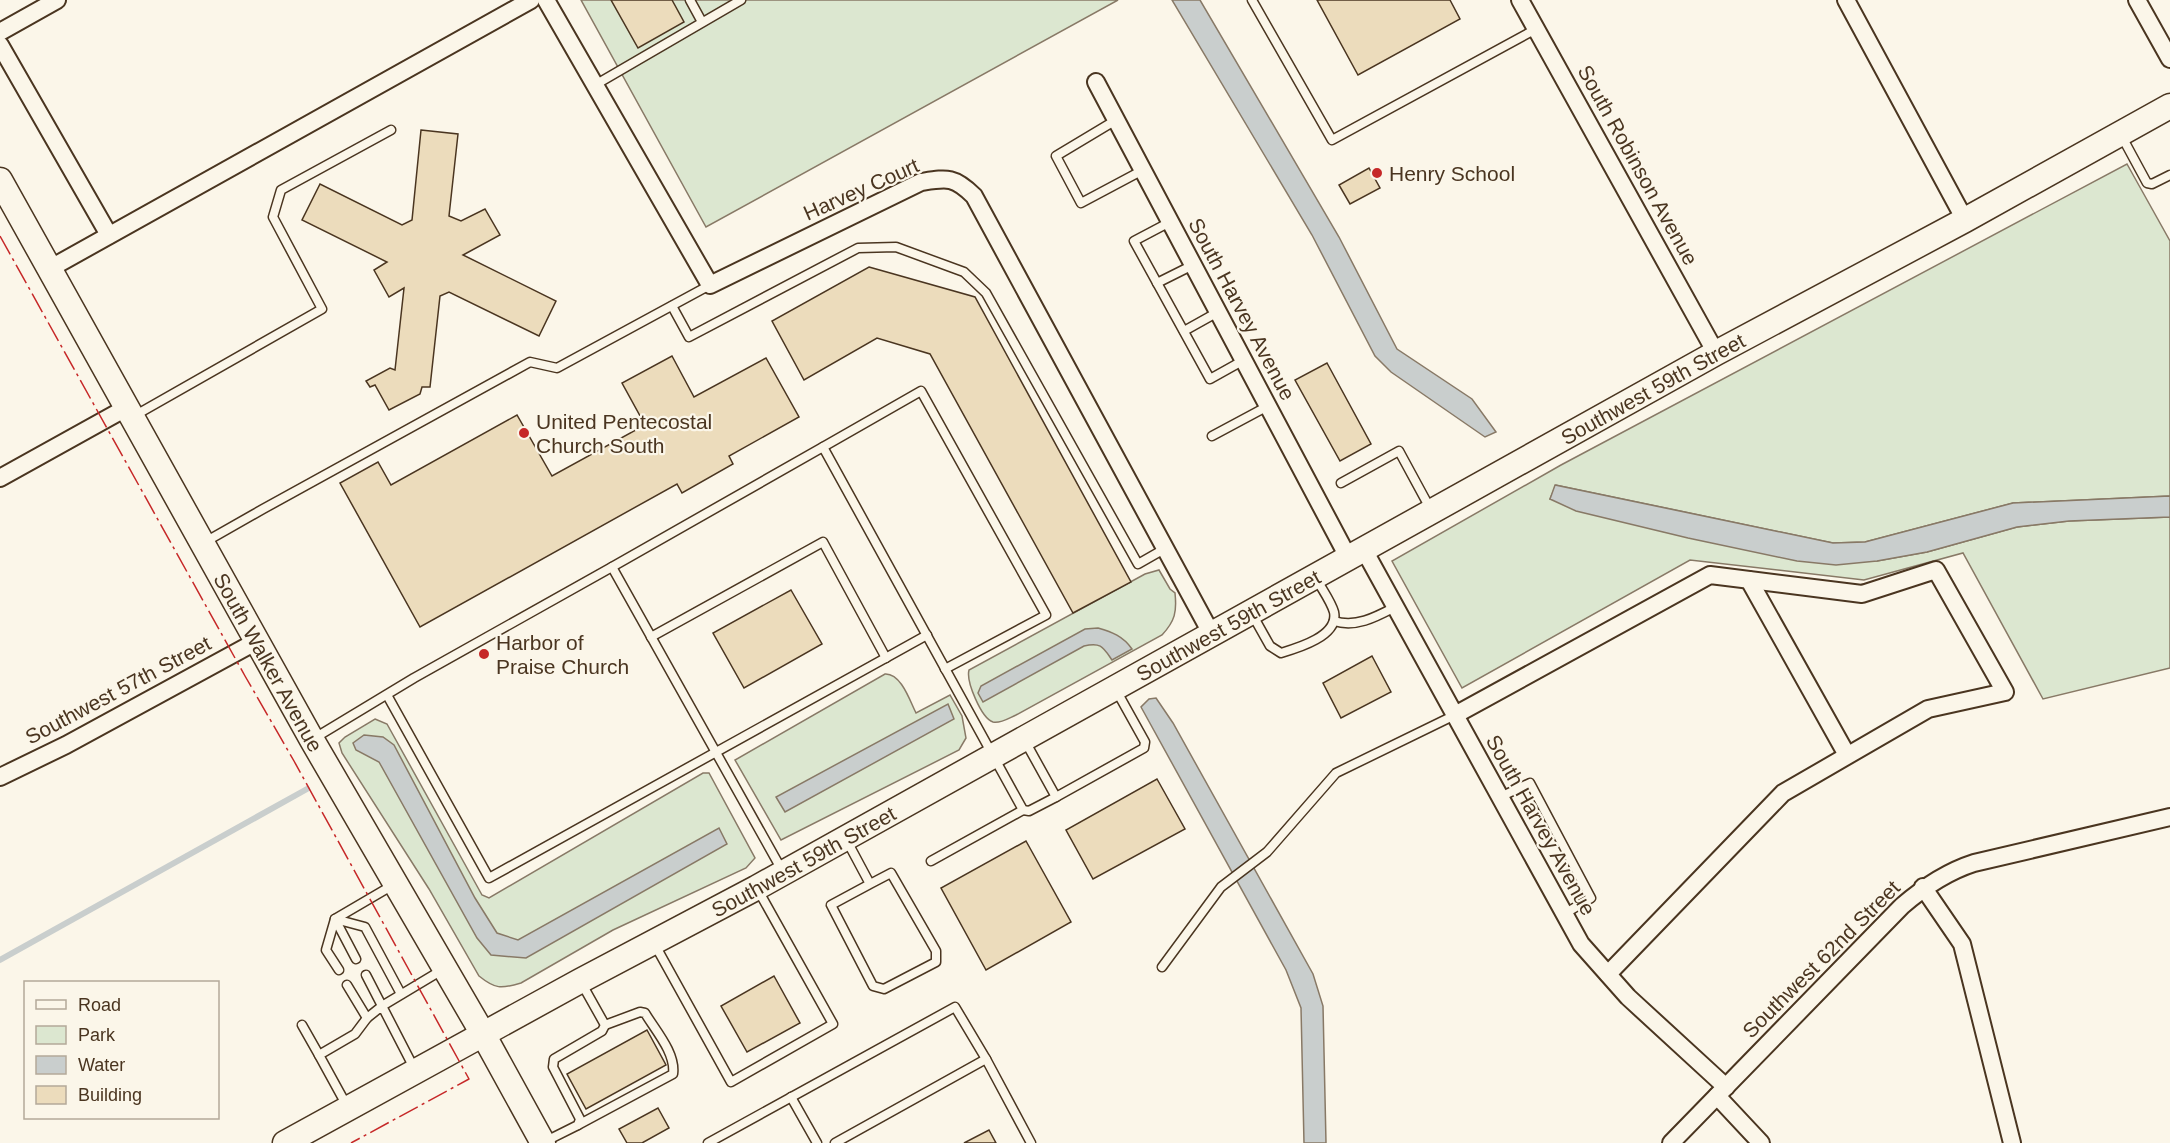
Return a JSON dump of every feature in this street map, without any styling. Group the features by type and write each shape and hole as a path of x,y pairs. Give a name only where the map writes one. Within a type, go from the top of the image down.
{"main road":[{"name":"Southwest 59th Street","path":"285,1143 580,981 756,888 1431,510 2170,106"},
{"name":"South Walker Avenue","path":"0,180 256,641 483,1034 543,1143"}],"street":[{"path":"0,32 57,0"},
{"path":"49,269 531,0"},
{"path":"546,0 710,285"},
{"name":"South Robinson Avenue","path":"1520,0 1716,353"},
{"path":"1846,0 1965,220"},
{"path":"2137,0 2170,59"},
{"path":"0,45 110,235"},
{"name":"South Harvey Avenue","path":"1096,82 1268,406 1356,552 1395,607 1581,944 1628,997 1722,1092 1761,1143"},
{"name":"Harvey Court","path":"710,285 921,182 946,178 961,183 974,196 1211,633"},
{"path":"0,478 129,413"},
{"path":"1455,715 1710,575 1862,594 1936,570 2005,692 1928,709 1783,793 1608,974"},
{"path":"1749,580 1847,755"},
{"name":"Southwest 57th Street","path":"0,777 66,745 256,641"},
{"name":"Southwest 62nd Street","path":"1671,1143 1923,887 1954,870 1974,863 2170,818"},
{"path":"1923,887 1962,944 2012,1143"}],"lane":[{"path":"690,0 702,22"},
{"path":"595,85 741,0"},
{"path":"1252,0 1332,140 1536,29"},
{"path":"1116,120 1056,156 1081,204 1143,170"},
{"path":"129,413 322,309 273,217 281,190 391,130"},
{"path":"2120,134 2147,183 2152,184 2170,175"},
{"path":"1170,222 1134,241 1210,379 1244,360"},
{"path":"672,306 689,337 858,248 896,247 964,272 986,293 1138,564 1166,548"},
{"path":"1157,283 1193,265"},
{"path":"202,544 530,362 557,368 710,285"},
{"path":"1184,331 1218,312"},
{"path":"312,740 414,678 921,392 1046,615 945,669"},
{"path":"1212,436 1268,406"},
{"path":"823,447 1023,810"},
{"path":"1341,483 1399,451 1431,510"},
{"path":"651,637 823,542 886,658"},
{"path":"612,567 784,872"},
{"path":"1250,611 1270,646 1281,653 1309,644 1325,633 1334,621 1334,611 1314,575"},
{"path":"1334,621 1340,623 1367,621 1395,607"},
{"path":"387,695 489,878 927,635"},
{"path":"931,861 1023,810 1029,811 1056,797 1144,748 1145,742 1114,687"},
{"path":"1162,967 1221,887 1267,852 1336,773 1455,715"},
{"path":"1023,738 1056,797"},
{"path":"1500,797 1530,783 1591,898 1564,914"},
{"path":"846,838 870,884"},
{"path":"891,873 936,951 936,962 884,989 873,986 831,905 870,884 891,873"},
{"path":"339,970 326,950 335,919 396,884"},
{"path":"653,942 731,1082 833,1024 756,888"},
{"path":"335,919 357,959"},
{"path":"335,919 365,927 401,994"},
{"path":"319,1055 356,1034 367,1018 382,1006 445,968"},
{"path":"366,975 416,1071"},
{"path":"580,981 605,1025"},
{"path":"347,985 367,1018"},
{"path":"708,1143 955,1007 1031,1143"},
{"path":"543,1143 578,1125 673,1074 674,1068 668,1050 645,1013 640,1012 605,1025 602,1031 554,1059 553,1068 580,1119 578,1125"},
{"path":"302,1025 349,1108"},
{"path":"835,1143 986,1059"},
{"path":"791,1097 818,1143"}],"green space":[{"path":"581,0 1118,0 706,227"},
{"path":"2127,164 2170,241 2170,496 2013,503 1865,542 1833,543 1556,485 1550,499 1877,561 1927,552 2017,527 2069,521 2170,517 2170,668 2043,699 1963,553 1864,580 1690,560 1462,688 1392,561 1561,465"},
{"path":"1159,570 1170,589 1175,593 1176,600 1172,621 1162,635 1016,715 999,722 988,719 979,707 972,690 969,670 1145,574"},
{"path":"885,674 896,678 900,683 916,713 950,695 962,716 966,738 959,750 781,840 735,760"},
{"path":"375,719 387,724 482,895 489,898 703,773 709,773 755,858 746,868 613,930 521,983 503,987 494,986 479,976 429,889 342,753 339,743"}],"water":[{"path":"1172,0 1200,0 1339,237 1397,349 1472,399 1496,432 1485,437 1391,372 1375,356 1312,235"},
{"path":"1555,485 1833,543 1865,542 2013,503 2170,496 2170,517 2069,521 2017,527 1927,552 1877,561 1836,565 1797,561 1576,511 1550,499"},
{"path":"1098,628 1117,635 1132,649 1112,660 1098,645 1084,646 983,702 978,693 981,686 1085,629"},
{"path":"1156,698 1173,723 1313,974 1323,1006 1326,1143 1304,1143 1301,1008 1286,970 1141,707 1149,699"},
{"path":"948,704 954,719 785,812 776,797"},
{"path":"364,735 383,737 394,745 475,898 497,933 518,940 719,828 727,844 526,958 491,955 477,938 379,762 356,750 353,743"}],"building":[{"path":"611,0 672,0 684,22 638,48"},
{"path":"1317,0 1450,0 1460,19 1358,75"},
{"path":"421,130 458,134 449,216 461,221 485,209 500,235 463,255 556,301 539,336 449,292 440,296 430,387 422,387 420,394 389,410 375,385 370,387 366,381 390,368 395,370 404,288 389,297 374,270 387,262 302,220 320,184 402,225 412,220"},
{"path":"1369,168 1380,188 1350,204 1339,185"},
{"path":"869,267 975,297 1131,582 1073,613 930,354 877,338 804,380 772,321"},
{"path":"672,356 694,397 766,358 799,417 729,456 733,464 682,493 677,484 420,627 340,483 378,462 391,485 517,415 552,476 645,425 622,383"},
{"path":"1327,363 1371,444 1340,461 1295,380"},
{"path":"791,590 822,644 744,688 713,633"},
{"path":"1372,656 1391,692 1341,718 1323,683"},
{"path":"1157,779 1185,829 1093,879 1066,830"},
{"path":"1026,841 1071,922 986,970 941,888"},
{"path":"774,976 800,1023 747,1052 721,1006"},
{"path":"647,1030 666,1065 586,1109 567,1074"},
{"path":"658,1108 669,1128 642,1143 627,1143 619,1129"},
{"path":"989,1130 996,1143 964,1143"}],"waterway":[{"path":"0,960 307,789"}],"power":[{"path":"0,236 469,1079 351,1143"}],"place":[{"name":"Henry School","path":"1377,173"},
{"name":"United Pentecostal Church South","path":"524,433"},
{"name":"Harbor of Praise Church","path":"484,654"}]}
